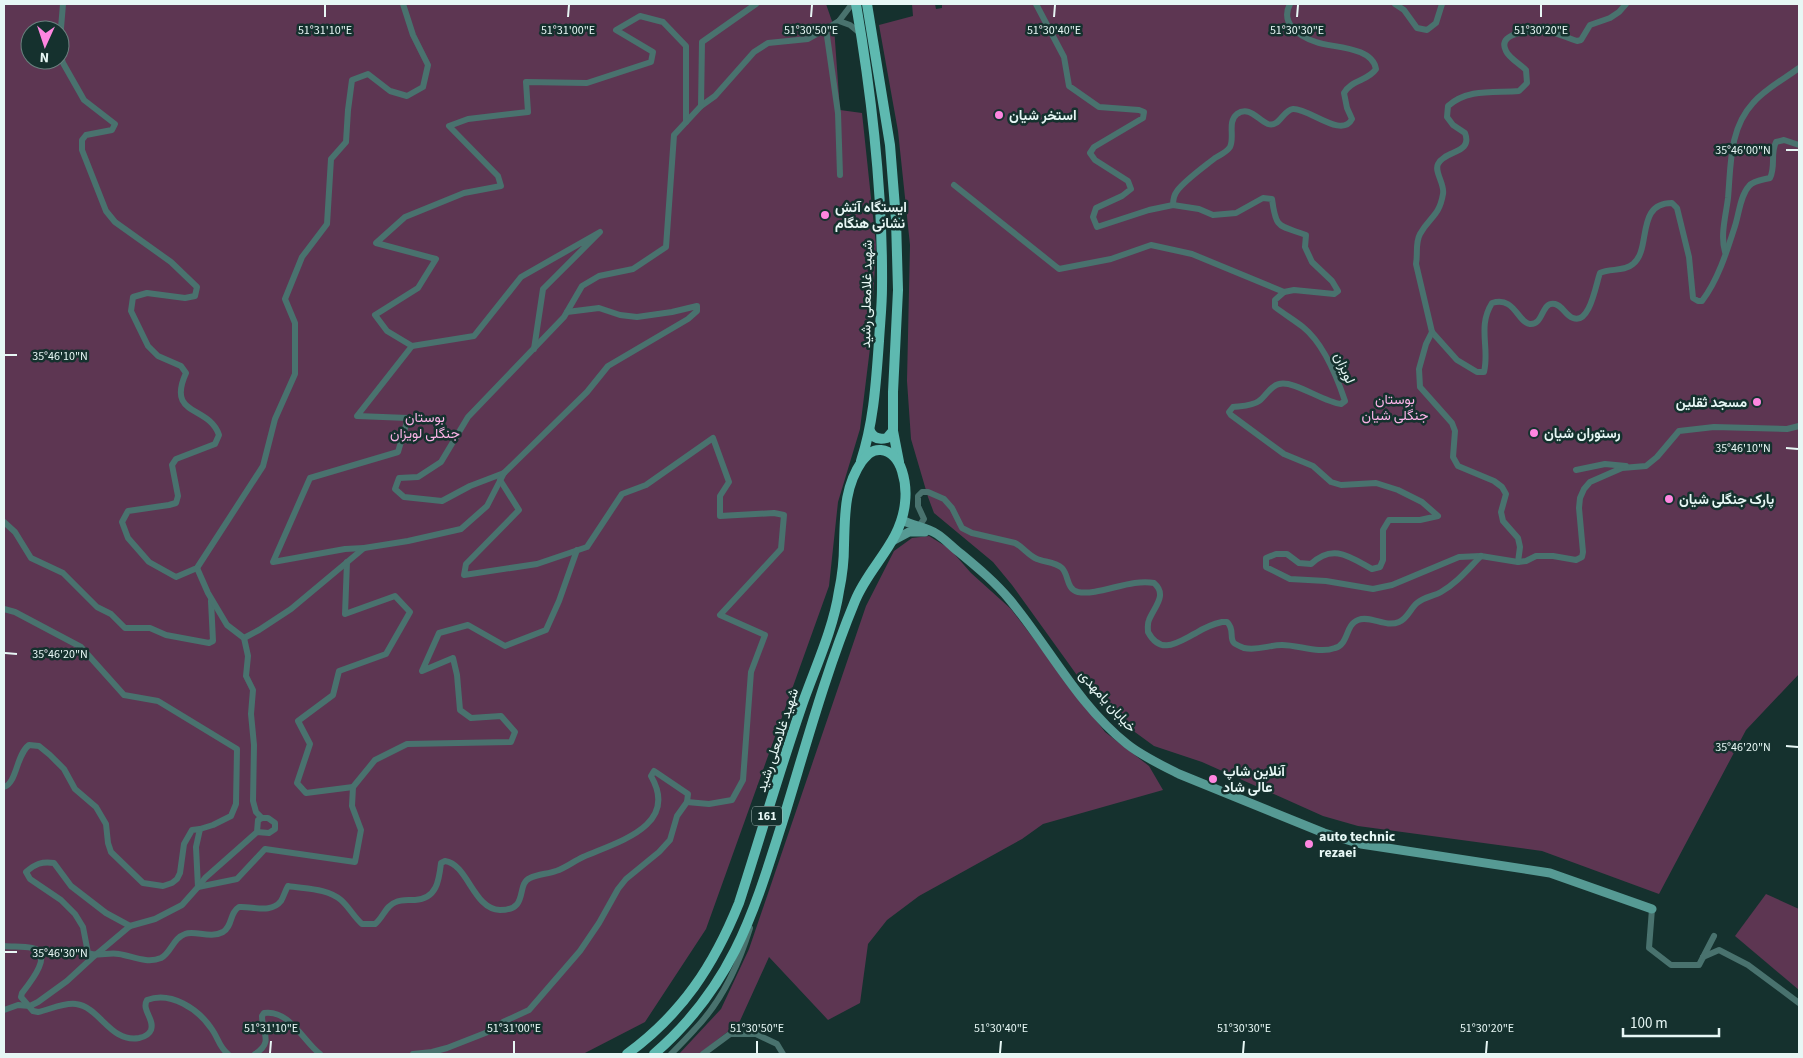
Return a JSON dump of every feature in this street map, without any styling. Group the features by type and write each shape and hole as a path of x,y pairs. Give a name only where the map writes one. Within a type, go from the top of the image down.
{"main road":[{"name":"شهید غلامعلی رشید","path":"627,1054 647,1040 683,1003 714,958 728,930 739,903 800,708 826,638 839,594 846,503 851,482 860,464 870,430 876,388 882,290 882,256 875,156 856,4"},
{"path":"867,4 890,145 896,220 898,290 893,431 899,463"},
{"path":"870,430 873,436 880,439 887,438 893,431"},
{"path":"860,464 867,454 876,450 885,450 899,463"},
{"name":"شهید غلامعلی رشید","path":"654,1054 677,1032 712,991 730,963 757,903 816,713 847,622 866,579 894,540 902,520 905,492 899,463"},
{"name":"خیابان یامهدی","path":"902,520 938,534 991,579 1010,600 1100,719 1127,744 1179,774 1324,833 1360,844 1550,872 1652,909"},
{"path":"894,540 909,532 919,530 938,534"}],"street":[{"path":"62,20 63,4"},
{"path":"66,70 84,100 115,124 112,130 86,135 82,140 82,150 106,211 115,222 171,262 197,287 195,296 186,298 147,293 132,297 131,311 148,346 158,356 181,366 186,373 180,393 184,404 216,426 218,436 215,444 176,459 172,465 178,496 176,503 128,511 122,522 128,538 148,562 176,577 197,568 264,466 275,419 295,374 295,323 285,299 302,257 327,224 330,159 346,142 352,80 368,74 390,91 407,96 423,86 428,65 413,35 403,4"},
{"path":"701,106 702,42 756,4"},
{"path":"504,473 470,486 442,501 404,497 396,489 399,478 418,477 441,462 468,417 567,312 582,286 599,276 633,269 666,247 674,135 701,106 715,96 754,52 768,43 808,40 839,21 852,4"},
{"path":"954,185 1059,269 1111,259 1151,245 1192,254 1284,292 1294,290 1334,294 1338,291 1332,281 1312,262 1304,248 1306,234 1284,229 1274,218 1272,199 1263,198 1236,214 1213,215 1199,209 1173,205 1149,210 1097,227 1093,217 1096,208 1122,196 1131,189 1128,181 1095,160 1090,153 1094,148 1143,118 1144,112 1099,107 1068,86 1064,57 1036,4"},
{"path":"1173,205 1176,192 1209,162 1228,149 1232,141 1231,128 1237,114 1244,111 1251,113 1268,124 1273,124 1287,111 1294,109 1308,113 1322,121 1343,126 1350,123 1352,119 1346,108 1344,93 1354,82 1371,76 1376,69 1375,65 1359,52 1349,48 1316,42 1294,29 1286,17 1290,4"},
{"path":"1395,4 1404,10 1417,28 1427,30 1436,23 1442,4"},
{"path":"1626,4 1610,18 1590,25 1581,40 1577,41 1550,32 1537,31 1511,36 1506,41 1506,53 1526,70 1528,83 1524,88 1519,91 1473,93 1459,98 1448,106 1447,117 1453,125 1465,133 1467,143 1464,147 1446,156 1438,165 1437,170 1444,188 1440,208 1420,235 1417,245 1416,264 1432,332 1457,360 1477,372 1484,372 1486,364 1483,332 1486,314 1492,303 1504,302 1511,306 1528,323 1533,324 1538,321 1548,305 1554,304 1562,308 1566,314 1573,318 1578,319 1583,316 1591,302 1600,273 1605,270 1623,269 1635,263 1640,253 1650,215 1654,210 1666,203 1672,203 1677,208 1689,257 1693,298 1698,302 1702,300 1711,288 1734,230 1744,195 1749,186 1757,181 1770,178 1773,168 1773,149 1776,142 1784,140 1799,145"},
{"path":"534,349 543,289 600,232 521,276 474,336 412,346 387,331 375,315 418,288 436,259 376,243 405,217 464,193 501,186 498,176 449,126 468,119 528,112 526,82 587,83 651,62 653,52 616,30 640,16 663,22 686,46 686,122"},
{"path":"839,21 850,25 861,35"},
{"path":"826,29 838,113 840,175"},
{"path":"1725,253 1722,243 1729,166 1737,130 1753,102 1799,68"},
{"name":"لویزان","path":"1284,292 1274,300 1275,307 1305,328 1324,353 1345,401 1341,404 1332,403 1289,383 1278,384 1258,403 1233,407 1229,412 1231,415 1284,454 1313,466 1331,482 1341,485 1376,483 1391,487 1422,502 1438,516 1420,520 1389,520 1382,530 1383,560 1380,567 1372,569 1345,553 1329,553 1319,556 1311,564 1299,563 1286,554 1276,554 1266,558 1266,567 1290,579 1326,581 1373,589 1392,585 1459,557 1481,556"},
{"path":"412,346 357,416 408,418 398,452 310,478 273,562 345,549 408,542 461,529 487,506 504,473 587,392 608,366 688,319 697,311 697,306 637,317 620,315 599,308 567,312"},
{"path":"1432,332 1426,344 1419,369 1420,387 1452,423 1455,431 1453,457 1458,466 1494,481 1502,487 1506,494 1501,512 1503,521 1518,538 1520,547 1518,562"},
{"path":"1576,470 1605,464 1646,466 1658,457 1679,431 1714,427 1787,428 1799,426"},
{"path":"500,480 519,510 466,564 464,575 537,564 587,547 622,494 646,485 713,438 729,482 720,496 720,516 774,513 784,516 781,549 720,615 765,635 751,672 743,780 732,800 709,804 687,802"},
{"path":"919,526 924,519 918,506 918,496 922,492 928,492 944,499 952,508 962,528 972,533 1015,543 1034,558 1058,565 1066,572 1070,586 1074,590 1086,592 1139,582 1154,583 1161,591 1161,597 1148,622 1148,632 1157,643 1172,645 1214,624 1227,622 1232,628 1232,640 1244,648 1264,649 1283,645 1335,649 1341,645 1352,624 1357,620 1364,619 1390,624 1399,622 1406,617 1416,603 1449,587 1481,556 1518,562 1526,561 1536,556 1579,559 1582,557 1583,547 1579,508 1580,498 1584,489 1590,482 1622,468 1633,466"},
{"path":"4,522 14,532 31,558 63,573 97,607 111,614 125,628 150,628 166,635 210,643 213,640 214,630 210,597"},
{"path":"244,638 291,609 364,548"},
{"path":"198,887 237,879 265,850 356,862 361,830 352,806 353,787 375,760 407,744 511,742 515,732 500,716 471,718 460,710 457,675 453,658 422,671 439,633 468,626 505,646 546,630 559,602 577,550"},
{"path":"347,562 345,614 395,596 410,612 386,654 339,671 333,696 298,721 310,744 297,783 306,793 353,787"},
{"path":"197,568 210,597 226,625 244,638 248,656 246,676 253,690 251,720 254,745 253,801 256,812 262,818"},
{"path":"4,610 15,612 81,648 124,695 158,701 237,749 236,804 231,816 213,825 192,830 186,839 180,873 172,883 163,886 147,885 140,881 111,852 106,824 100,812 75,790 64,769 38,746 29,745 23,751 13,777 9,784 4,787"},
{"path":"130,926 106,913 71,886 54,863 46,862 26,872 30,879 61,900 75,914 82,927 88,953 96,956 118,954 142,960 152,960 161,958 176,940 185,934 215,935 222,932 229,925 232,912 239,907 270,909 283,898 288,886 334,895 340,899 362,924 375,924 381,920 390,905 397,901 419,900 432,894 438,883 441,863 445,861 455,865 473,890 488,906 494,909 506,909 517,904 521,899 523,887 529,878 557,871 582,857 609,847 652,821 658,803 657,786 651,776 654,771 688,794 687,802 677,816 670,840 618,889 599,923 580,951 529,1010 503,1022 493,1030 447,1048 413,1054"},
{"path":"4,1010 18,1005 30,1006 67,981 130,926 155,918 182,905 205,878 257,832 269,832 275,829 275,823 268,818 258,820 257,832"},
{"path":"198,887 196,847 200,829"},
{"path":"671,1054 696,1029 727,984 743,952 757,903"},
{"path":"1652,909 1649,948 1671,965 1699,965 1714,936"},
{"path":"4,946 32,948 37,950 40,955 38,972 21,997 33,1011 38,1012 76,1004 86,1007 117,1034 142,1038 151,1029 151,1022 145,1004 147,1000 159,998 171,1000 188,1005 196,1011 212,1029 220,1046 228,1054"},
{"path":"1703,957 1719,950 1748,965 1799,1002"},
{"path":"256,1054 265,1043 266,1031 262,1016 264,1013 276,1014 286,1021 320,1054"},
{"path":"703,1054 730,1034 756,1034 777,1044 783,1054"}],"green space":[{"name":"بوستان جنگلی لویزان","path":"4,4 826,4 834,27 840,110 862,113 876,245 871,340 860,429 838,502 829,586 706,929 645,1022 583,1054 4,1054"},
{"name":"بوستان جنگلی شیان","path":"912,4 935,4 936,9 942,8 942,4 1799,4 1799,674 1746,730 1659,894 1542,851 1358,826 1323,816 1202,762 1154,746 1128,727 1101,703 1079,678 1012,585 993,562 934,513 911,439 907,381 910,245 898,131 879,25 913,16"},
{"path":"929,536 950,549 971,573 1011,609 1105,732 1149,766 1163,790 1043,824 1022,839 919,896 887,920 868,944 860,1003 828,1020 769,957 739,1023 699,1054 679,1054 721,1009 749,949 866,606 894,551 912,538"},
{"path":"1766,894 1799,909 1799,990 1735,936"}],"place":[{"name":"استخر شیان","path":"999,115"},
{"name":"ایستگاه آتش نشانی هنگام","path":"825,215"},
{"name":"مسجد ثقلین","path":"1757,402"},
{"name":"رستوران شیان","path":"1534,433"},
{"name":"پارک جنگلی شیان","path":"1669,499"},
{"name":"آنلاین شاپ عالی شاد","path":"1213,779"},
{"name":"auto technic rezaei","path":"1309,844"}]}
